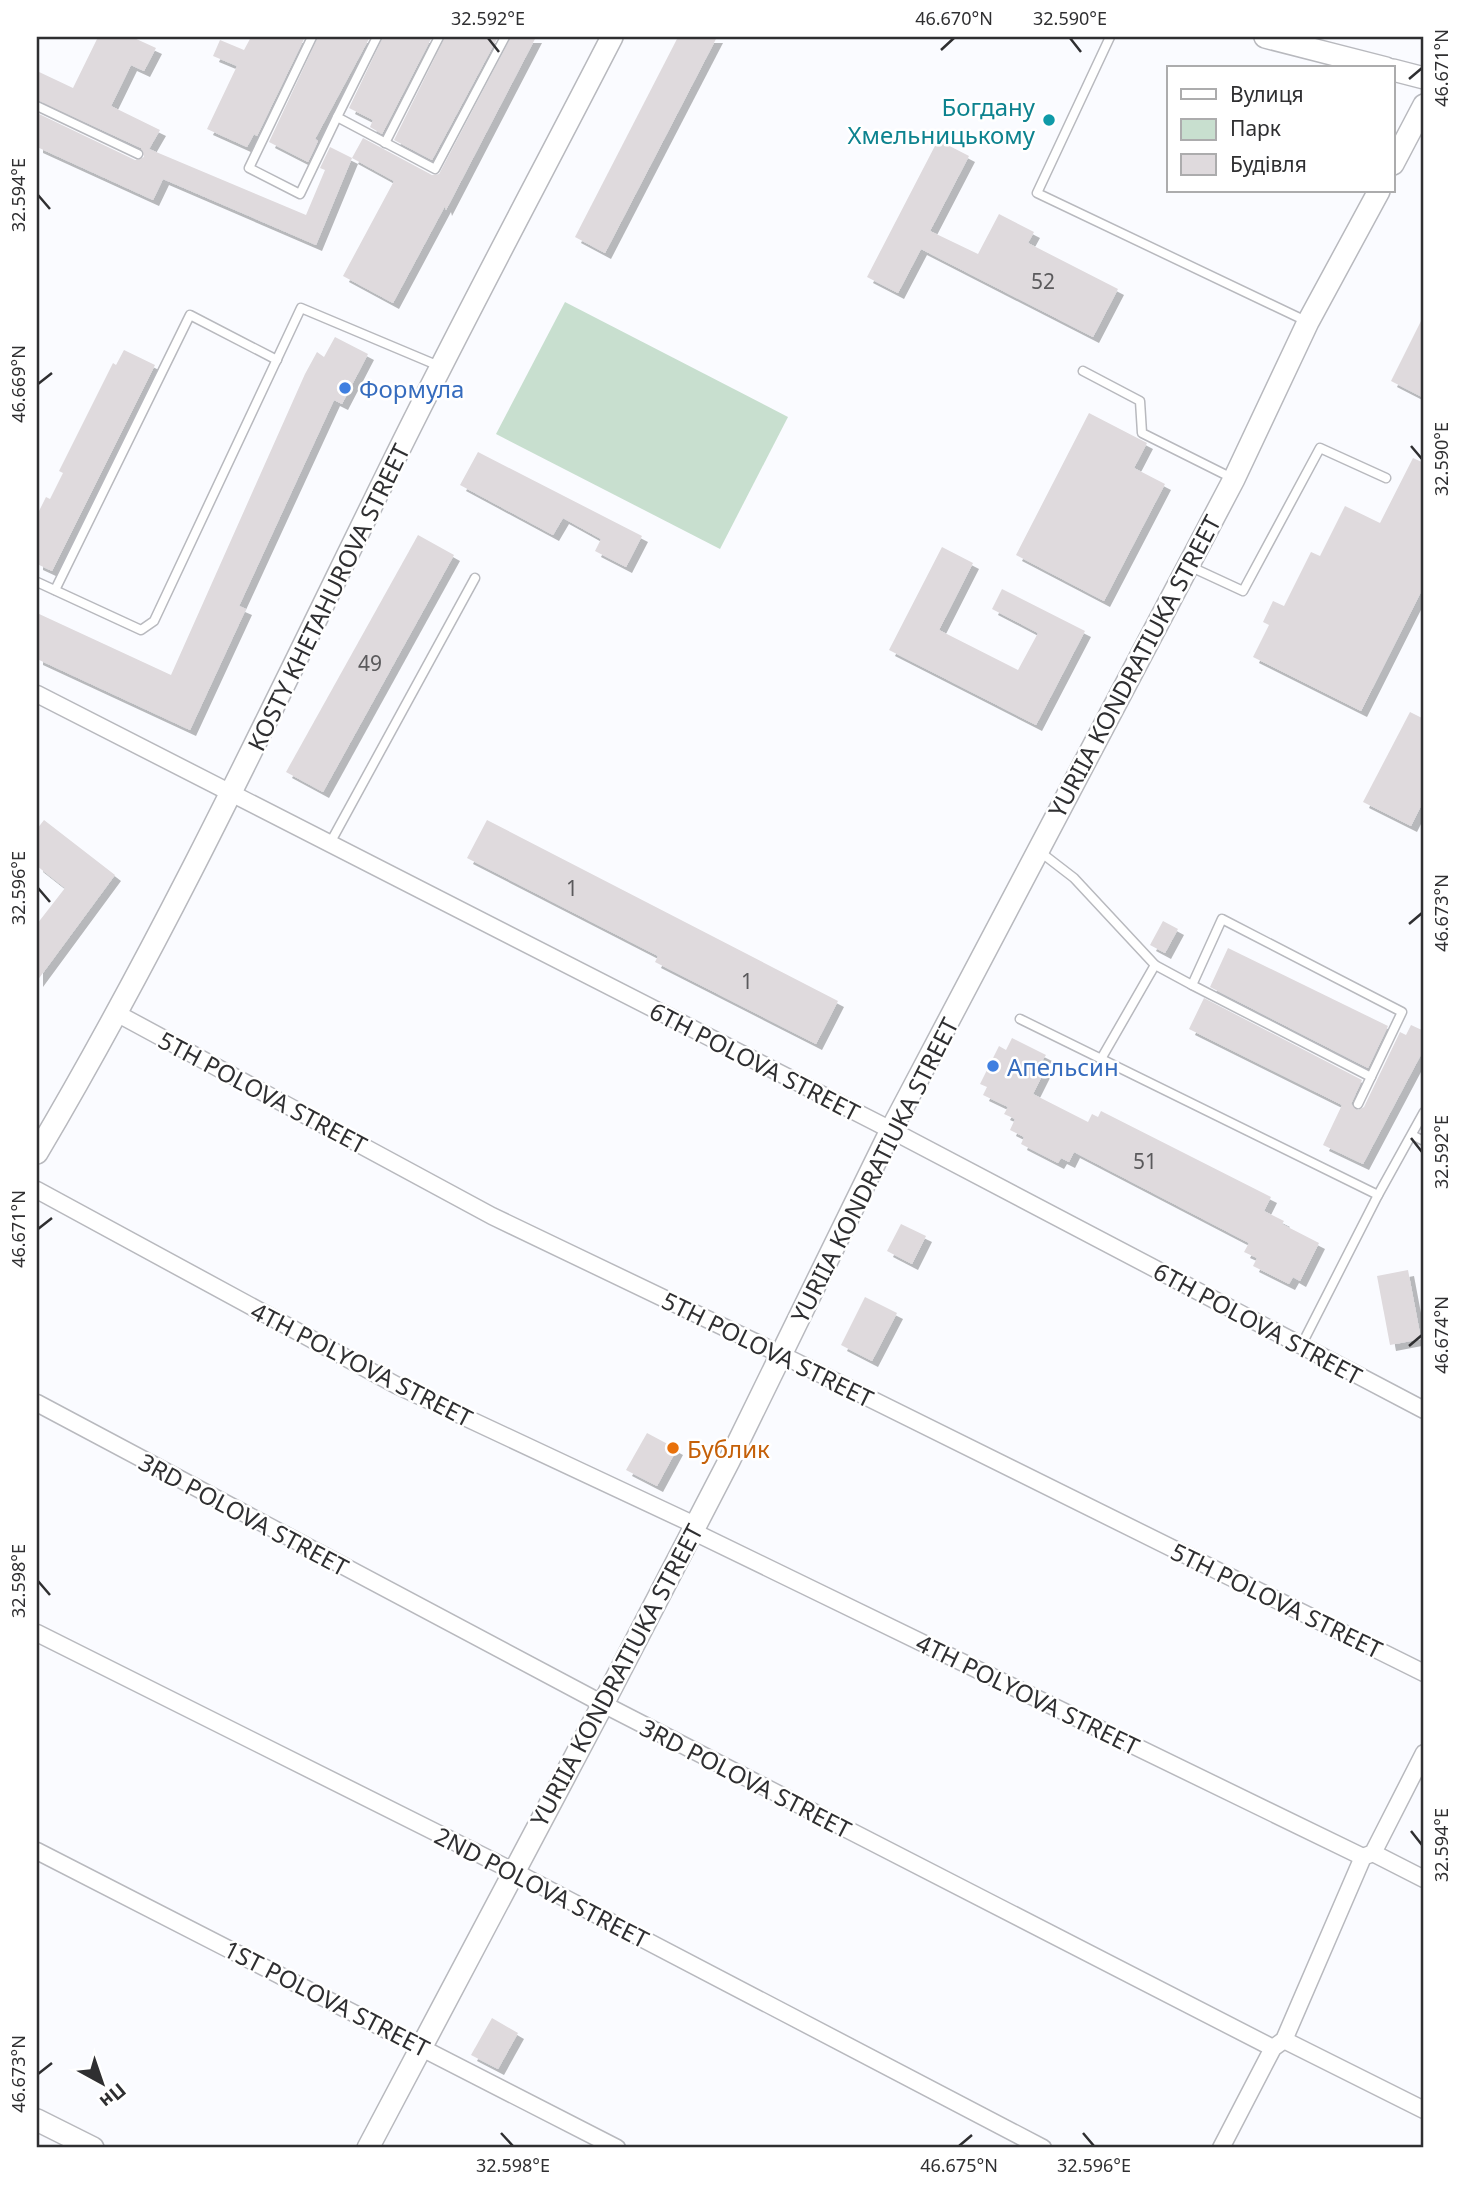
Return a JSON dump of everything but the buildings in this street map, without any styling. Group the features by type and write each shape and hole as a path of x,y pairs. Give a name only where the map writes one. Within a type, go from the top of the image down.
{"street":[{"name":"KOSTY KHETAHUROVA STREET","path":"37,1153 118,1014 232,796 442,367 612,37"},
{"path":"1265,37 1378,66"},
{"path":"1394,70 1424,78"},
{"path":"1394,162 1424,105"},
{"name":"YURIIA KONDRATIUKA STREET","path":"368,2148 694,1528 782,1355 891,1130 1234,479 1308,322 1378,192"},
{"name":"6TH POLOVA STREET","path":"37,694 232,796 891,1130 1424,1410"},
{"name":"5TH POLOVA STREET","path":"118,1014 492,1216 782,1355 1424,1673"},
{"name":"4TH POLYOVA STREET","path":"37,1190 396,1385 1368,1855 1424,1879"},
{"name":"3RD POLOVA STREET","path":"37,1403 603,1704 1278,2044 1424,2110"},
{"name":"2ND POLOVA STREET","path":"37,1633 513,1871 1043,2148"},
{"path":"1221,2148 1278,2044 1368,1855 1424,1753"},
{"name":"1ST POLOVA STREET","path":"37,1851 617,2148"},
{"path":"37,2120 93,2148"}],"lane":[{"path":"312,37 248,168 300,194 376,37"},
{"path":"385,143 439,37"},
{"path":"337,117 435,169 505,37"},
{"path":"1110,37 1037,193 1308,322"},
{"path":"37,106 138,155"},
{"path":"37,582 141,630 154,621 300,308 442,367"},
{"path":"55,590 190,315 277,360"},
{"path":"1083,371 1140,401 1142,433 1234,479"},
{"path":"1188,565 1243,591 1320,448 1386,478"},
{"path":"328,845 475,578"},
{"path":"1037,850 1074,878 1155,965 1371,1077"},
{"path":"1192,985 1222,919 1402,1012 1358,1104"},
{"path":"1101,1059 1155,965"},
{"path":"1020,1019 1378,1195"},
{"path":"1301,1346 1424,1112"},
{"path":"1412,1135 1424,1141"}],"green space":[{"path":"565,302 788,417 720,549 496,434"}],"place":[{"name":"Богдану Хмельницькому","path":"1049,120"},
{"name":"Формула","path":"345,388"},
{"name":"Апельсин","path":"993,1066"},
{"name":"Бублик","path":"673,1448"}]}
